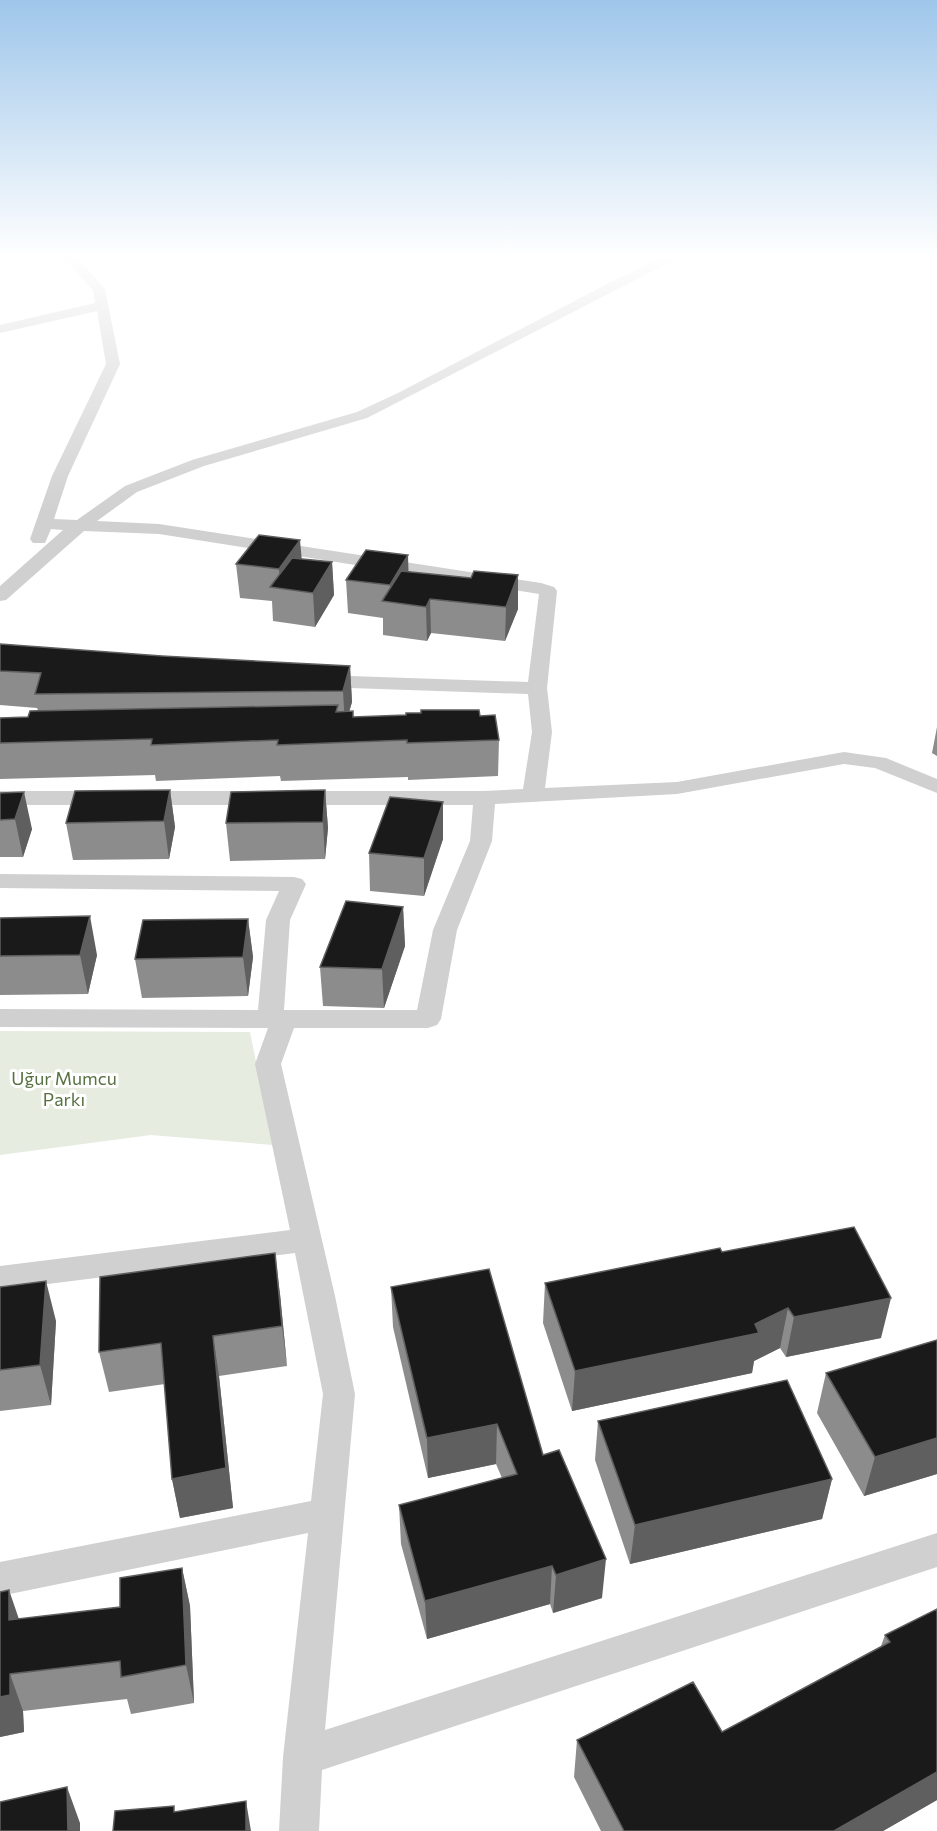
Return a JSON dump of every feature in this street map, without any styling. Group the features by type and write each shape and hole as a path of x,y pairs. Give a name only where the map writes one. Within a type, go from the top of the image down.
{"street":[{"path":"29,569 60,476 113,364 109,341"},
{"path":"0,596 78,526 131,489 198,463 362,415 403,396 503,341"},
{"path":"44,524 159,529 541,588 548,591 537,688 542,732 533,795"},
{"path":"0,578 29,569"},
{"path":"308,681 537,688"},
{"path":"0,798 484,798 677,788 844,758 879,762 937,787"},
{"path":"0,1018 428,1019 446,930 481,841 484,798"},
{"path":"0,881 294,884 278,920 277,1019 268,1064 339,1394 303,1757 299,1831"},
{"path":"0,1278 307,1240"},
{"path":"0,1579 328,1513"},
{"path":"303,1757 936,1552"}],"green space":[{"name":"Uğur Mumcu Parkı","path":"0,1031 250,1032 273,1145 151,1135 0,1155"}],"building":[{"path":"259,535 300,540 279,569 236,564"},
{"path":"366,550 408,555 390,585 346,580"},
{"path":"292,558 332,562 313,593 270,587"},
{"path":"401,571 471,578 474,571 518,575 506,607 430,599 426,607 382,601"},
{"path":"0,644 162,656 350,666 343,691 35,694 41,673 0,671"},
{"path":"338,705 336,712 353,711 353,717 406,715 406,713 421,713 421,710 479,710 480,716 495,715 499,740 407,743 407,740 277,745 278,740 151,745 152,739 0,743 0,718 28,717 30,711"},
{"path":"170,790 164,821 66,823 75,791"},
{"path":"325,790 323,822 226,823 231,792"},
{"path":"24,792 15,819 0,820 0,793"},
{"path":"390,797 443,802 424,858 369,853"},
{"path":"346,901 403,907 382,969 320,967"},
{"path":"90,916 80,955 0,956 0,918"},
{"path":"248,919 243,957 135,959 143,920"},
{"path":"854,1227 891,1298 794,1317 788,1308 755,1324 759,1333 575,1371 545,1283 720,1248 722,1252"},
{"path":"275,1253 282,1326 213,1336 226,1468 172,1479 161,1343 99,1352 100,1277"},
{"path":"489,1269 543,1455 559,1450 606,1559 556,1575 552,1566 425,1601 399,1505 517,1474 497,1424 427,1438 391,1287"},
{"path":"46,1281 40,1365 0,1370 0,1287"},
{"path":"937,1340 937,1438 875,1457 826,1373"},
{"path":"787,1380 832,1479 635,1525 598,1421"},
{"path":"182,1568 186,1665 121,1677 120,1661 10,1674 10,1695 0,1697 0,1592 9,1590 9,1620 120,1607 120,1578"},
{"path":"937,1609 937,1772 834,1831 624,1831 577,1740 693,1682 722,1732 890,1642 885,1635"},
{"path":"67,1787 68,1831 0,1831 0,1802"},
{"path":"246,1801 246,1831 113,1831 115,1811 174,1806 174,1812"}]}
